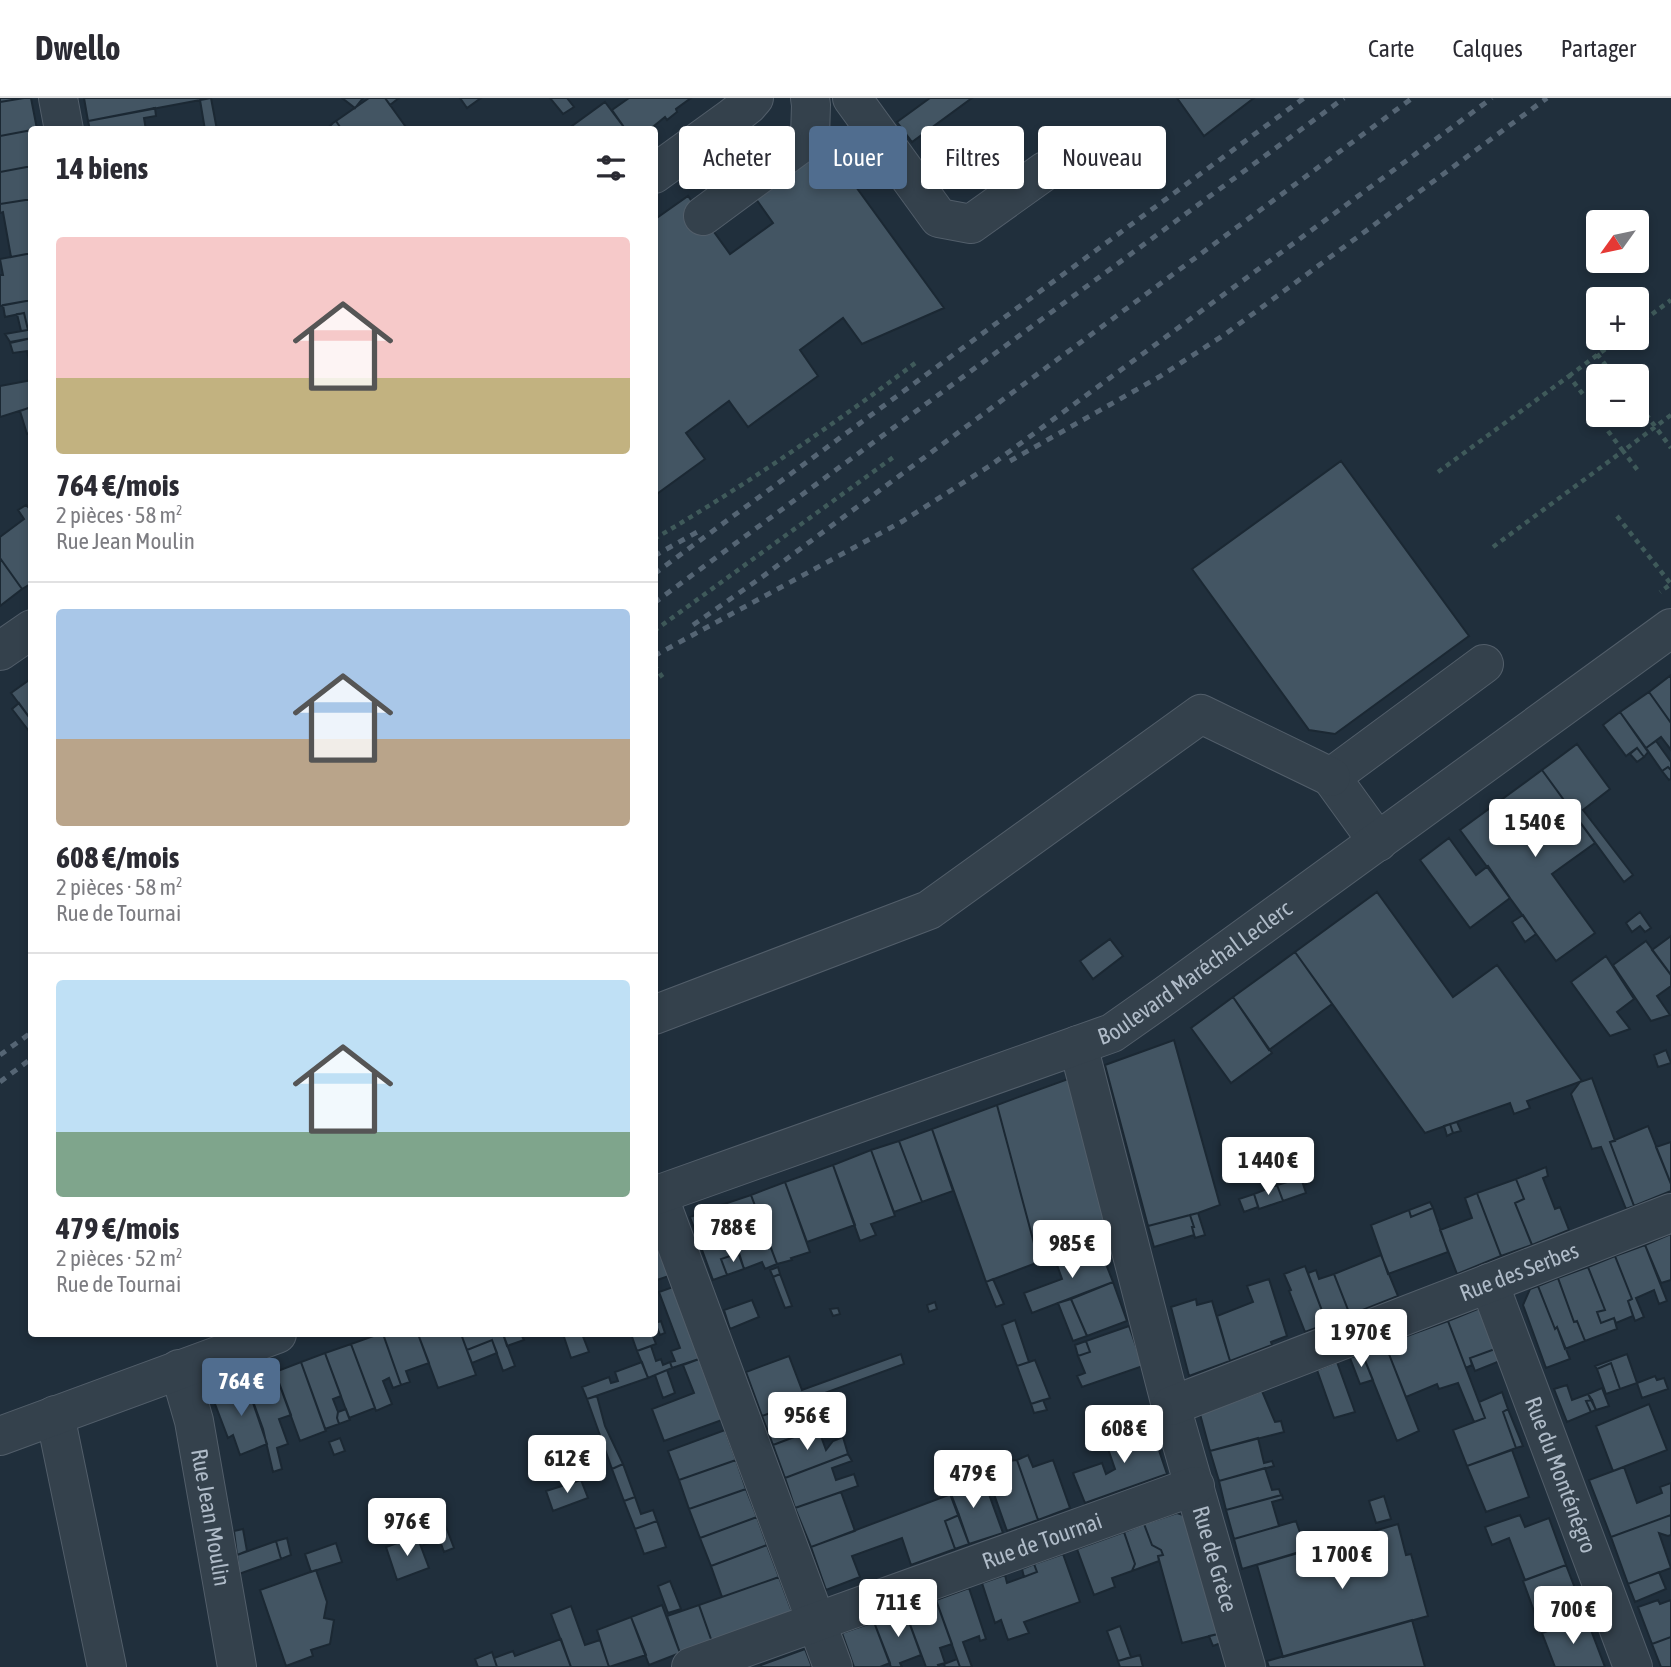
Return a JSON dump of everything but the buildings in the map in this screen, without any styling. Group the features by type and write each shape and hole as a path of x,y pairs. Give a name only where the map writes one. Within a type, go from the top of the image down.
{"street":[{"path":"58,98 63,126"},
{"path":"658,171 730,119 754,98"},
{"path":"703,216 810,137 810,98"},
{"path":"852,98 939,218 971,224 1038,176"},
{"name":"Boulevard Maréchal Leclerc","path":"658,1195 1112,1033 1671,628"},
{"path":"0,651 28,632"},
{"path":"1331,777 1484,664"},
{"path":"658,1013 929,909 1201,714 1331,777 1378,842"},
{"name":"Rue de Grèce","path":"1078,1045 1171,1406 1245,1667"},
{"path":"658,1201 833,1667"},
{"name":"Rue des Serbes","path":"1171,1406 1671,1213"},
{"name":"Rue du Monténégro","path":"1489,1283 1633,1667"},
{"path":"0,1436 269,1337"},
{"name":"Rue Jean Moulin","path":"179,1369 194,1421 237,1667"},
{"path":"55,1415 107,1667"},
{"name":"Rue de Tournai","path":"691,1667 1195,1486"}],"path":[{"path":"1649,316 1671,300"},
{"path":"1438,472 1604,350"},
{"path":"1598,354 1605,364"},
{"path":"658,538 846,415 918,361"},
{"path":"1569,376 1585,397"},
{"path":"1493,547 1671,415"},
{"path":"1649,419 1671,448"},
{"path":"1608,432 1639,472"},
{"path":"658,628 895,456"},
{"path":"1617,516 1671,584"},
{"path":"658,671 665,681"}],"railway":[{"path":"658,571 1304,98"},
{"path":"658,600 1344,98"},
{"path":"658,654 903,521 991,465 1492,98"},
{"path":"1010,461 1159,377 1224,335 1547,98"},
{"path":"693,625 1411,99"},
{"path":"658,554 699,531"},
{"path":"0,1055 28,1035"},
{"path":"0,1082 28,1061"}]}
